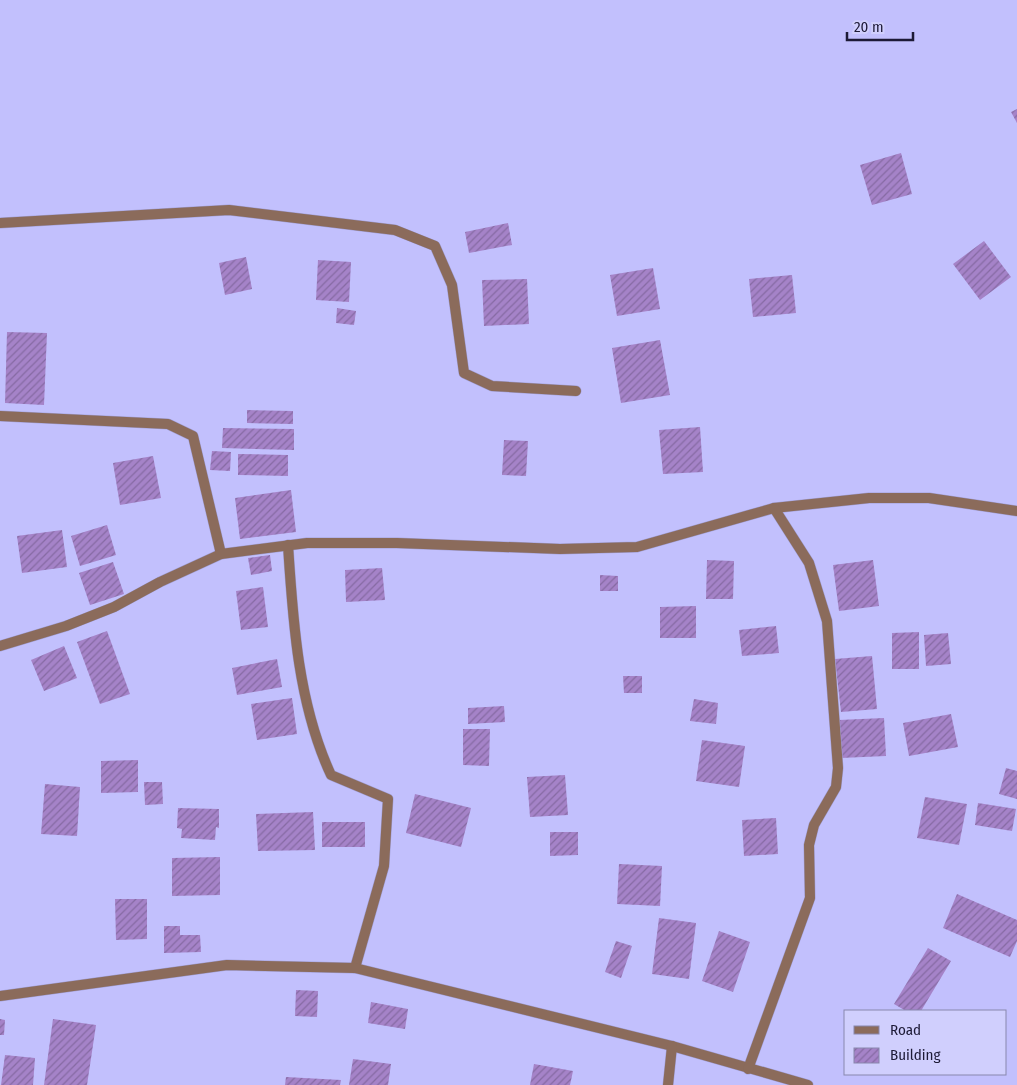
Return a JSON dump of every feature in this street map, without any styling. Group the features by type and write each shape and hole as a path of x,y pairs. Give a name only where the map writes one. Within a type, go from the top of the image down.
{"street":[{"path":"0,223 229,210 395,230 435,246 452,285 464,373 492,386 576,391"},
{"path":"0,416 168,424 193,436 221,554"},
{"path":"0,646 66,626 114,607 160,582 221,554 288,545 396,543 560,549 637,547 774,508 869,498 929,498 1017,511"},
{"path":"748,1069 810,898 809,845 814,825 836,787 838,768 827,621 809,563 774,508"},
{"path":"288,545 294,642 320,750 331,775 388,799 384,866 354,968"},
{"path":"0,996 227,965 354,968 672,1046 808,1085"},
{"path":"668,1085 672,1046"}],"building":[{"path":"1017,109 1017,123 1011,112"},
{"path":"901,153 912,194 872,205 860,165"},
{"path":"508,223 512,245 469,253 465,232"},
{"path":"984,241 1011,277 980,300 953,264"},
{"path":"246,257 252,289 225,295 219,263"},
{"path":"318,260 351,262 349,302 316,300"},
{"path":"653,268 660,309 617,316 610,275"},
{"path":"792,275 796,313 753,317 749,279"},
{"path":"527,279 529,324 484,326 482,280"},
{"path":"337,308 356,311 354,325 336,323"},
{"path":"7,332 47,333 44,405 5,403"},
{"path":"660,340 670,395 621,403 612,348"},
{"path":"247,410 293,411 293,424 247,423"},
{"path":"700,427 703,472 663,474 659,430"},
{"path":"223,428 294,429 294,450 222,448"},
{"path":"504,440 528,441 526,476 502,475"},
{"path":"212,451 231,452 230,471 210,470"},
{"path":"238,454 288,455 288,476 238,475"},
{"path":"153,456 161,498 120,505 113,463"},
{"path":"291,490 296,532 240,539 235,498"},
{"path":"107,525 116,555 80,566 71,536"},
{"path":"62,530 67,567 22,573 17,536"},
{"path":"270,555 272,571 251,575 248,558"},
{"path":"707,560 734,561 733,599 706,599"},
{"path":"873,560 879,606 839,611 833,565"},
{"path":"113,562 124,594 90,605 79,573"},
{"path":"382,568 385,600 346,602 345,570"},
{"path":"600,575 618,576 618,591 600,591"},
{"path":"263,587 268,627 241,630 236,591"},
{"path":"696,606 696,638 660,638 660,607"},
{"path":"776,626 779,653 742,656 739,630"},
{"path":"107,631 130,694 100,704 77,642"},
{"path":"919,632 919,669 892,669 892,633"},
{"path":"948,633 951,664 926,666 924,635"},
{"path":"64,646 77,678 44,691 31,660"},
{"path":"872,656 877,709 841,712 835,659"},
{"path":"277,659 282,687 237,695 232,668"},
{"path":"623,676 642,676 642,693 624,693"},
{"path":"292,698 297,734 257,740 251,704"},
{"path":"694,699 718,703 716,724 690,721"},
{"path":"504,706 505,722 468,724 468,708"},
{"path":"951,714 958,747 909,756 903,723"},
{"path":"884,718 886,756 841,758 839,720"},
{"path":"463,729 490,729 489,766 463,765"},
{"path":"702,740 745,746 739,787 696,781"},
{"path":"138,760 138,792 101,793 101,761"},
{"path":"1006,768 1017,771 1017,799 999,794"},
{"path":"565,775 568,815 530,817 527,777"},
{"path":"144,782 162,782 163,804 145,805"},
{"path":"45,784 80,787 77,836 41,834"},
{"path":"415,794 471,808 461,847 406,833"},
{"path":"925,797 967,804 959,845 917,838"},
{"path":"978,803 1016,809 1012,831 975,825"},
{"path":"178,808 219,809 219,828 216,827 215,840 181,838 182,829 177,828"},
{"path":"313,812 315,850 258,851 256,814"},
{"path":"776,818 778,854 744,856 742,820"},
{"path":"322,822 365,822 365,847 322,847"},
{"path":"550,832 578,832 578,855 550,856"},
{"path":"220,857 220,895 172,896 172,858"},
{"path":"619,864 662,866 660,906 617,904"},
{"path":"957,894 1017,920 1017,941 1010,957 943,928"},
{"path":"115,899 147,899 147,939 116,940"},
{"path":"659,918 696,923 689,979 652,974"},
{"path":"164,926 180,926 180,935 200,935 201,952 164,953"},
{"path":"719,931 750,942 733,992 702,981"},
{"path":"616,941 632,946 621,978 605,972"},
{"path":"928,948 951,961 922,1010 904,1010 894,1004"},
{"path":"296,990 318,991 317,1017 295,1016"},
{"path":"371,1002 408,1009 405,1029 368,1023"},
{"path":"0,1019 5,1020 4,1035 0,1035"},
{"path":"53,1019 96,1025 87,1085 44,1085"},
{"path":"5,1055 35,1058 33,1085 1,1085"},
{"path":"353,1059 391,1064 388,1085 349,1085"},
{"path":"534,1064 573,1071 570,1085 530,1085"},
{"path":"286,1077 341,1080 340,1085 285,1085"}]}
